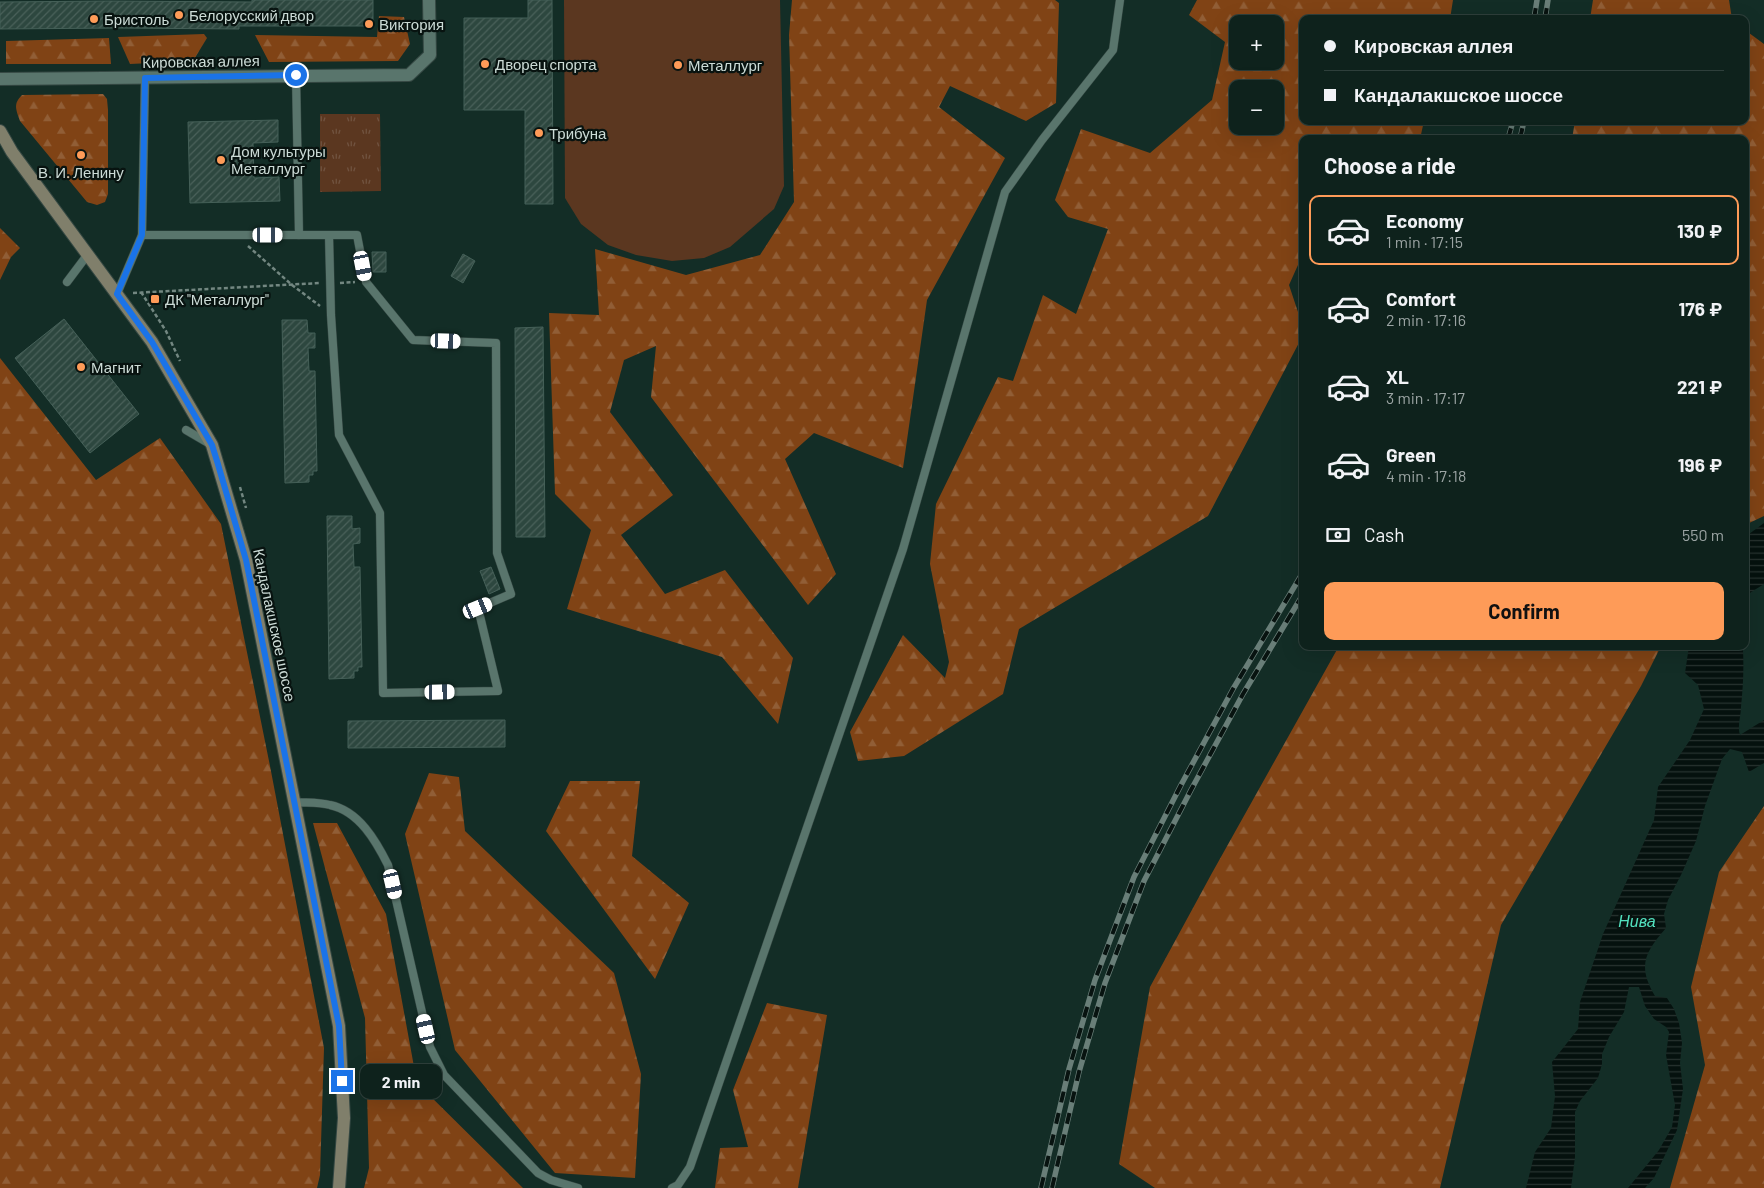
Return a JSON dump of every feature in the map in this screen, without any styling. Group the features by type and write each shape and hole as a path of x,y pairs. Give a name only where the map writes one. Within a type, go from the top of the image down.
{"main road":[{"name":"Кандалакшское шоссе","path":"0,132 6,150 88,254 152,342 212,445 246,560 339,1026 344,1118 339,1188"}],"street":[{"name":"Кировская аллея","path":"0,79 408,75 430,55 430,0"}],"lane":[{"path":"672,1188 678,1185 690,1167 903,549 1005,192 1042,140 1113,50 1120,0"},
{"path":"296,75 300,235"},
{"path":"117,294 142,235 145,78"},
{"path":"142,235 236,235 300,235 330,235 358,235 366,282 412,340 496,343 497,553 511,594 478,608 498,691 383,693 380,513 338,434 331,314 330,235"},
{"path":"67,282 88,254"},
{"path":"186,430 212,445"},
{"path":"294,802 330,805 347,811 362,824 376,842 388,865 430,1047 444,1075 538,1173 551,1180 578,1188"}],"path":[{"path":"236,235 292,284 331,314"},
{"path":"117,294 292,284 366,282"}],"green space":[{"path":"564,0 780,0 784,186 774,209 730,247 704,258 672,261 636,255 608,245 581,224 565,198"},
{"path":"792,0 1055,0 1059,3 1056,103 1026,121 950,86 939,107 1005,158 927,300 903,468 814,433 785,459 836,574 808,605 651,397 656,346 624,360 610,412 673,495 621,535 665,594 725,570 793,658 778,724 722,657 567,609 591,530 555,494 549,313 599,315 595,249 686,275 760,255 794,202 789,35"},
{"path":"1197,0 1453,0 1451,15 1299,15 1299,125 1423,125 1421,135 1299,135 1299,263 1289,285 1299,315 1299,343 1208,516 1019,629 1003,694 904,756 858,761 850,732 903,635 945,678 949,662 930,564 936,504 998,377 1013,381 1043,295 1076,314 1108,229 1068,217 1055,200 1081,129 1150,153 1212,100 1225,42 1189,15"},
{"path":"1593,0 1729,0 1731,15 1591,15"},
{"path":"379,16 404,17 410,44 398,61 269,62 255,35 377,37"},
{"path":"1749,33 1764,44 1764,516 1749,523 1749,135 1573,135 1574,125 1749,125"},
{"path":"204,34 207,38 193,61 130,64 118,37"},
{"path":"109,38 111,64 6,64 6,41"},
{"path":"103,94 107,99 108,110 108,194 105,202 97,205 87,202 20,121 16,107 17,101 22,95"},
{"path":"320,114 380,114 381,191 320,192"},
{"path":"0,228 20,248 11,257 0,280"},
{"path":"0,358 96,480 160,438 221,524 324,1048 320,1175 317,1188 0,1188"},
{"path":"1337,650 1659,650 1641,686 1501,925 1440,1188 1155,1188 1119,1164 1150,987"},
{"path":"429,773 459,777 465,831 614,973 641,1074 635,1178 555,1173 455,1050 405,834"},
{"path":"570,781 640,781 632,856 689,903 655,979 546,831"},
{"path":"1764,806 1764,1188 1670,1188 1705,1065 1691,987 1719,872"},
{"path":"313,823 337,823 386,914 417,1083 523,1188 364,1188 369,1168 365,1018"},
{"path":"767,1003 827,1015 798,1188 715,1188 720,1148 748,1147 733,1090"}],"water":[{"path":"1764,523 1764,584 1749,593 1749,534"},
{"name":"Нива","path":"1688,650 1743,650 1739,731 1740,735 1764,720 1764,763 1749,772 1742,752 1730,749 1722,759 1705,806 1696,841 1668,900 1664,914 1666,928 1653,945 1646,960 1645,968 1649,985 1655,996 1667,998 1674,1009 1679,1023 1682,1043 1680,1063 1683,1089 1677,1130 1654,1178 1645,1188 1628,1188 1659,1150 1672,1127 1675,1105 1666,1055 1669,1032 1666,1027 1654,1019 1645,1006 1639,987 1629,987 1624,1012 1609,1037 1602,1054 1602,1064 1598,1078 1580,1101 1575,1112 1575,1157 1571,1188 1526,1188 1535,1152 1551,1128 1555,1096 1552,1062 1578,1029 1580,1002 1603,934 1654,820 1658,787 1690,740 1704,709 1698,685 1685,673"}],"building":[{"path":"252,0 373,0 373,26 239,26 239,29 0,29 0,2 252,2"},
{"path":"528,0 552,0 553,204 525,204 525,110 464,110 464,18 528,18"},
{"name":"Дом культуры Металлург","path":"278,120 278,142 253,143 254,178 279,177 280,201 190,203 188,122"},
{"path":"372,252 386,252 386,272 373,272"},
{"path":"463,254 475,261 463,283 451,276"},
{"path":"64,319 139,414 90,453 15,358"},
{"path":"282,320 307,320 308,333 315,333 315,348 308,348 309,371 315,371 317,471 313,471 313,475 309,475 309,482 285,483"},
{"path":"543,327 545,537 516,537 515,328"},
{"path":"327,516 352,516 352,529 360,528 360,543 353,544 354,567 360,567 362,667 358,667 358,671 354,671 354,678 329,679"},
{"path":"491,567 500,589 489,594 480,571"},
{"path":"505,720 505,747 348,748 348,721"}],"railway":[{"path":"1535,15 1537,0"},
{"path":"1546,15 1548,0"},
{"path":"1509,135 1512,125"},
{"path":"1521,135 1523,125"},
{"path":"1041,1188 1069,1069 1095,980 1134,877 1233,689 1299,579"},
{"path":"1052,1188 1079,1072 1105,983 1144,881 1243,694 1299,601"}],"place":[{"name":"Белорусский двор","path":"179,15"},
{"name":"Бристоль","path":"94,19"},
{"name":"Виктория","path":"369,24"},
{"name":"Дворец спорта","path":"485,64"},
{"name":"Металлург","path":"678,65"},
{"name":"Трибуна","path":"539,133"},
{"name":"В. И. Ленину","path":"81,155"},
{"name":"Дом культуры Металлург","path":"221,160"},
{"name":"ДК \"Металлург\"","path":"155,299"},
{"name":"Магнит","path":"81,367"}],"route":[{"path":"296,75 145,78 142,235 117,294 152,342 212,445 246,560 339,1026 342,1081"}]}
